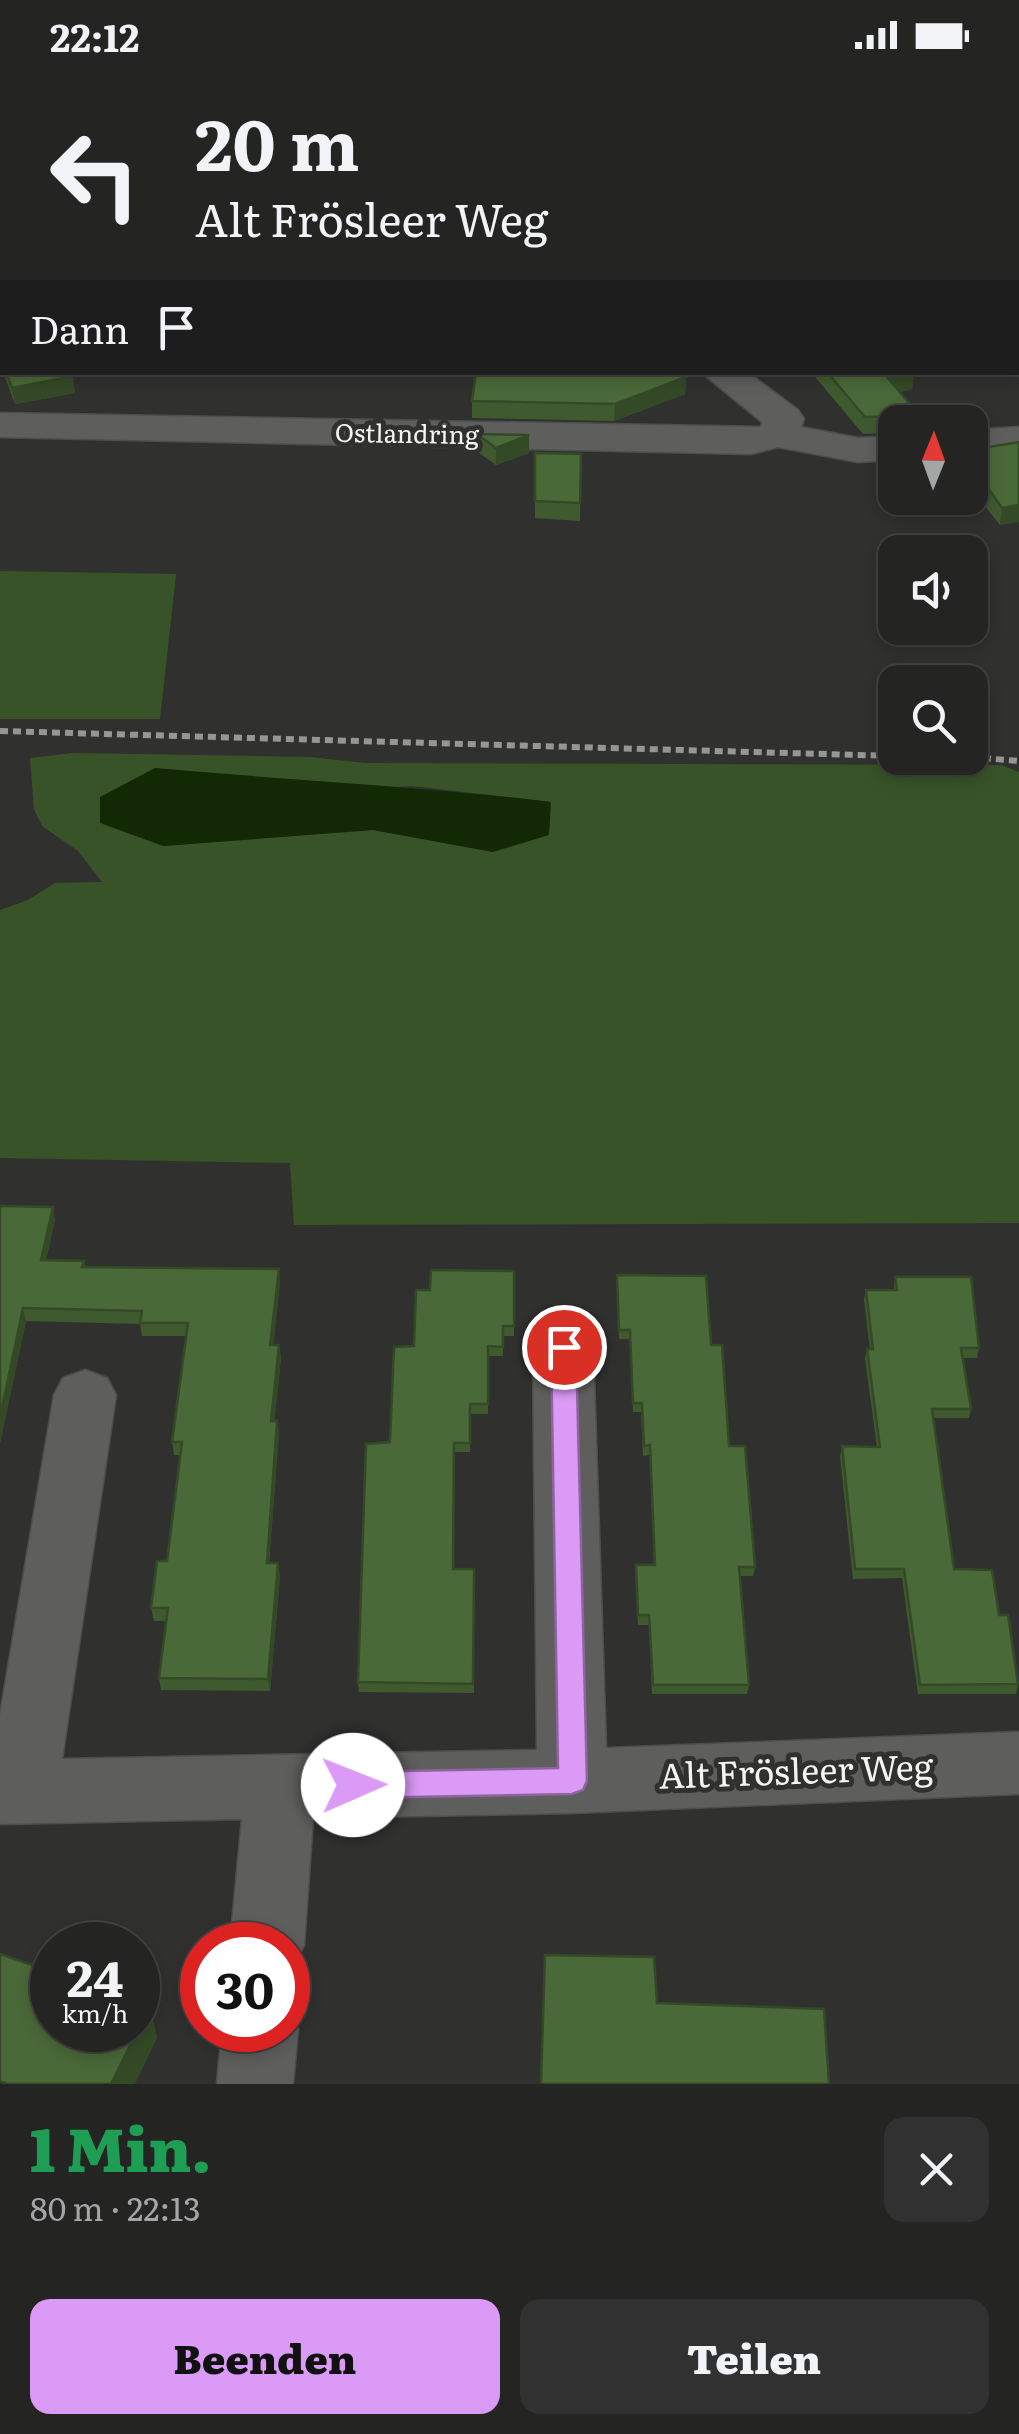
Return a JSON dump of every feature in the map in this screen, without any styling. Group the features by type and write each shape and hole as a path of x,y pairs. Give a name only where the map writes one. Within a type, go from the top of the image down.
{"street":[{"path":"725,375 784,419 778,434 858,450 878,449"},
{"name":"Ostlandring","path":"0,424 732,442 752,442 778,434"},
{"path":"988,441 1019,439"},
{"path":"564,1347 572,1781"},
{"name":"Alt Frösleer Weg","path":"85,1395 11,1793 572,1781 1019,1763"},
{"path":"269,1922 280,1787"},
{"path":"255,2084 258,2052"}],"path":[{"path":"0,732 878,756"},
{"path":"988,758 1019,761"}],"shaded area":[{"path":"0,571 176,574 160,719 0,719"},
{"path":"73,753 309,757 366,763 878,765 878,775 988,775 988,765 1001,765 1019,772 1019,1223 294,1225 290,1163 0,1158 0,910 28,900 55,883 102,882 78,851 42,826 34,809 30,758","holes":["412,786 550,802 493,852 373,830 163,846 375,788"]},
{"path":"155,768 551,802 549,835 493,852 373,830 163,846 100,823 100,797"}],"building":[{"path":"7,375 73,376 12,388"},
{"path":"476,375 686,377 615,404 472,401"},
{"path":"830,375 896,375 887,377 911,405 878,405 878,417 865,417"},
{"path":"477,434 529,435 496,448"},
{"path":"1019,442 1019,505 1002,508 988,488 988,447"},
{"path":"535,453 581,454 580,503 535,501"},
{"path":"0,1206 53,1207 41,1260 84,1261 82,1267 279,1269 270,1345 279,1345 271,1421 277,1421 267,1563 278,1563 268,1679 159,1678 168,1608 151,1608 157,1561 167,1561 182,1442 172,1442 188,1323 140,1323 142,1311 23,1308 0,1417"},
{"path":"431,1270 514,1271 514,1326 503,1326 503,1347 488,1346 488,1404 470,1404 470,1443 454,1443 453,1569 474,1569 473,1684 358,1682 366,1444 390,1442 394,1347 414,1346 416,1290 430,1290"},
{"path":"617,1275 706,1276 711,1345 722,1345 729,1446 745,1446 755,1567 739,1567 749,1685 653,1685 649,1615 638,1615 636,1565 655,1565 650,1445 644,1446 642,1403 633,1403 630,1330 619,1330"},
{"path":"895,1277 971,1277 979,1348 961,1348 971,1409 932,1409 954,1569 992,1570 999,1615 1008,1615 1018,1684 920,1685 904,1569 855,1569 842,1446 880,1447 867,1349 873,1349 866,1290 897,1290"},
{"path":"0,1954 30,1964 30,2052 127,2052 111,2084 0,2081"},
{"path":"545,1955 654,1957 657,2003 824,2009 829,2084 541,2084"}],"route":[{"path":"353,1785 572,1781 564,1347"}]}
